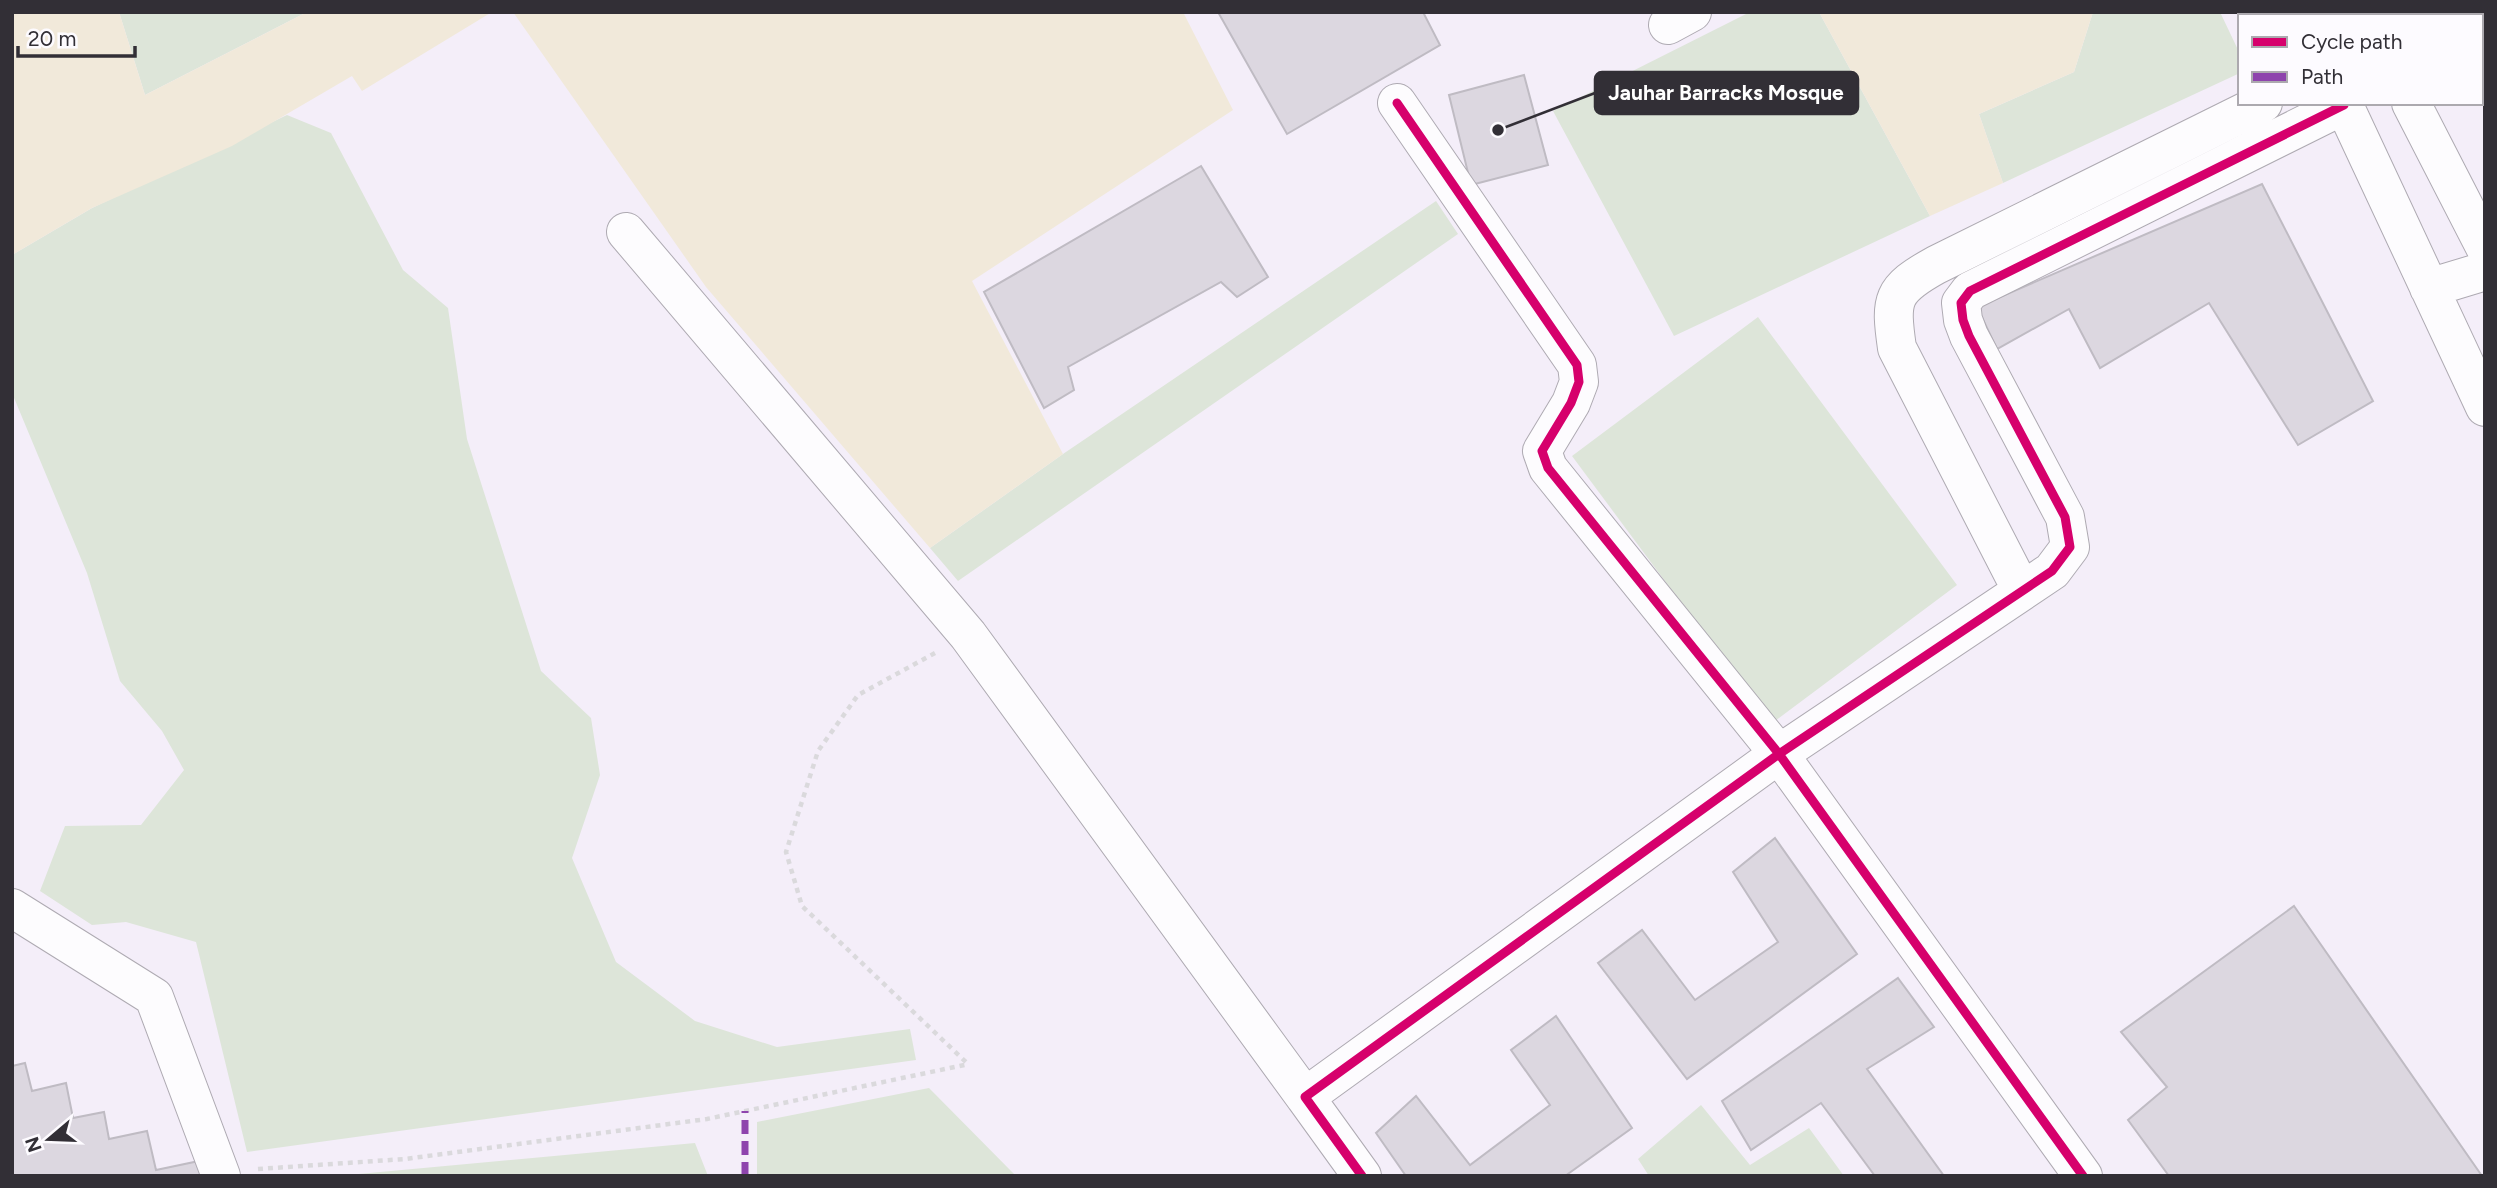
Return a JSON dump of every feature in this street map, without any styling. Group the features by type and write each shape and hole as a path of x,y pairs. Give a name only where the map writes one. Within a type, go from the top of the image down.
{"street":[{"path":"1397,103 1577,365 1579,382 1572,403 1542,451 1548,467 1779,754 2083,1176"},
{"path":"2022,591 1897,348 1893,317 1896,296 1911,279 1936,265 2259,105"},
{"path":"1305,1097 1779,754 2052,571 2070,547 2065,517 1969,336 1961,303 1970,291 1987,281 2341,105"},
{"path":"2343,105 2485,407"},
{"path":"2412,105 2485,247"},
{"path":"626,232 968,635 1362,1176"},
{"path":"2429,288 2485,271"},
{"path":"12,908 153,997 221,1173"}],"path":[{"path":"221,1173 405,1159 707,1119 969,1064 802,906 786,852 818,751 858,695 968,635"}],"shaded area":[{"path":"119,12 307,12 145,95"},
{"path":"1750,12 1819,12 1930,216 1674,336 1553,111"},
{"path":"2093,12 2220,12 2238,50 2238,74 2003,183 1979,114 2074,72"},
{"path":"287,115 331,133 403,270 448,308 467,439 541,671 591,718 600,775 572,858 616,962 695,1021 777,1047 910,1029 916,1060 247,1152 196,942 126,922 92,925 40,891 65,826 141,825 184,770 162,731 120,681 87,573 12,393 12,255 92,208"},
{"path":"1436,201 1458,234 958,581 930,548 1063,454"},
{"path":"1758,317 1957,585 1771,724 1572,456"},
{"path":"929,1088 1016,1176 757,1176 757,1122"},
{"path":"1701,1105 1750,1165 1809,1128 1844,1176 1649,1176 1638,1159"},
{"path":"695,1143 708,1176 337,1176"}],"sand":[{"path":"12,12 119,12 145,95 307,12 492,12 362,91 352,76 232,146 92,208 12,255"},
{"path":"513,12 1183,12 1233,110 972,281 1063,454 930,548 706,287"},
{"path":"1819,12 2093,12 2074,72 1979,114 2003,183 1930,216"}],"building":[{"path":"1218,12 1423,12 1440,45 1287,134"},
{"path":"1524,75 1548,165 1471,185 1449,95"},
{"path":"1201,166 1268,277 1237,297 1221,282 1068,367 1074,390 1044,408 984,292"},
{"path":"2262,184 2373,401 2298,445 2209,303 2100,368 2069,309 1997,349 1977,307"},
{"path":"1775,838 1857,954 1687,1079 1598,963 1642,930 1695,1000 1778,942 1733,872"},
{"path":"2294,906 2482,1176 2169,1176 2128,1120 2167,1087 2121,1032"},
{"path":"1898,978 1934,1027 1867,1069 1944,1176 1875,1176 1821,1103 1751,1150 1722,1101"},
{"path":"1556,1016 1632,1128 1565,1176 1406,1176 1376,1133 1416,1096 1470,1165 1550,1105 1511,1050"},
{"path":"25,1063 32,1091 66,1083 73,1118 104,1112 109,1139 147,1131 156,1170 199,1161 202,1176 12,1176 12,1066"}],"marked path":[{"path":"745,1111 745,1176"}],"cycle path":[{"path":"1397,103 1577,365 1579,382 1571,403 1542,451 1548,468 1779,754 2083,1176"},
{"path":"1362,1176 1305,1097 1779,754 2052,571 2070,547 2065,517 1969,336 1961,303 1970,291 2344,105"}],"place":[{"name":"Jauhar Barracks Mosque","path":"1498,130"}]}
